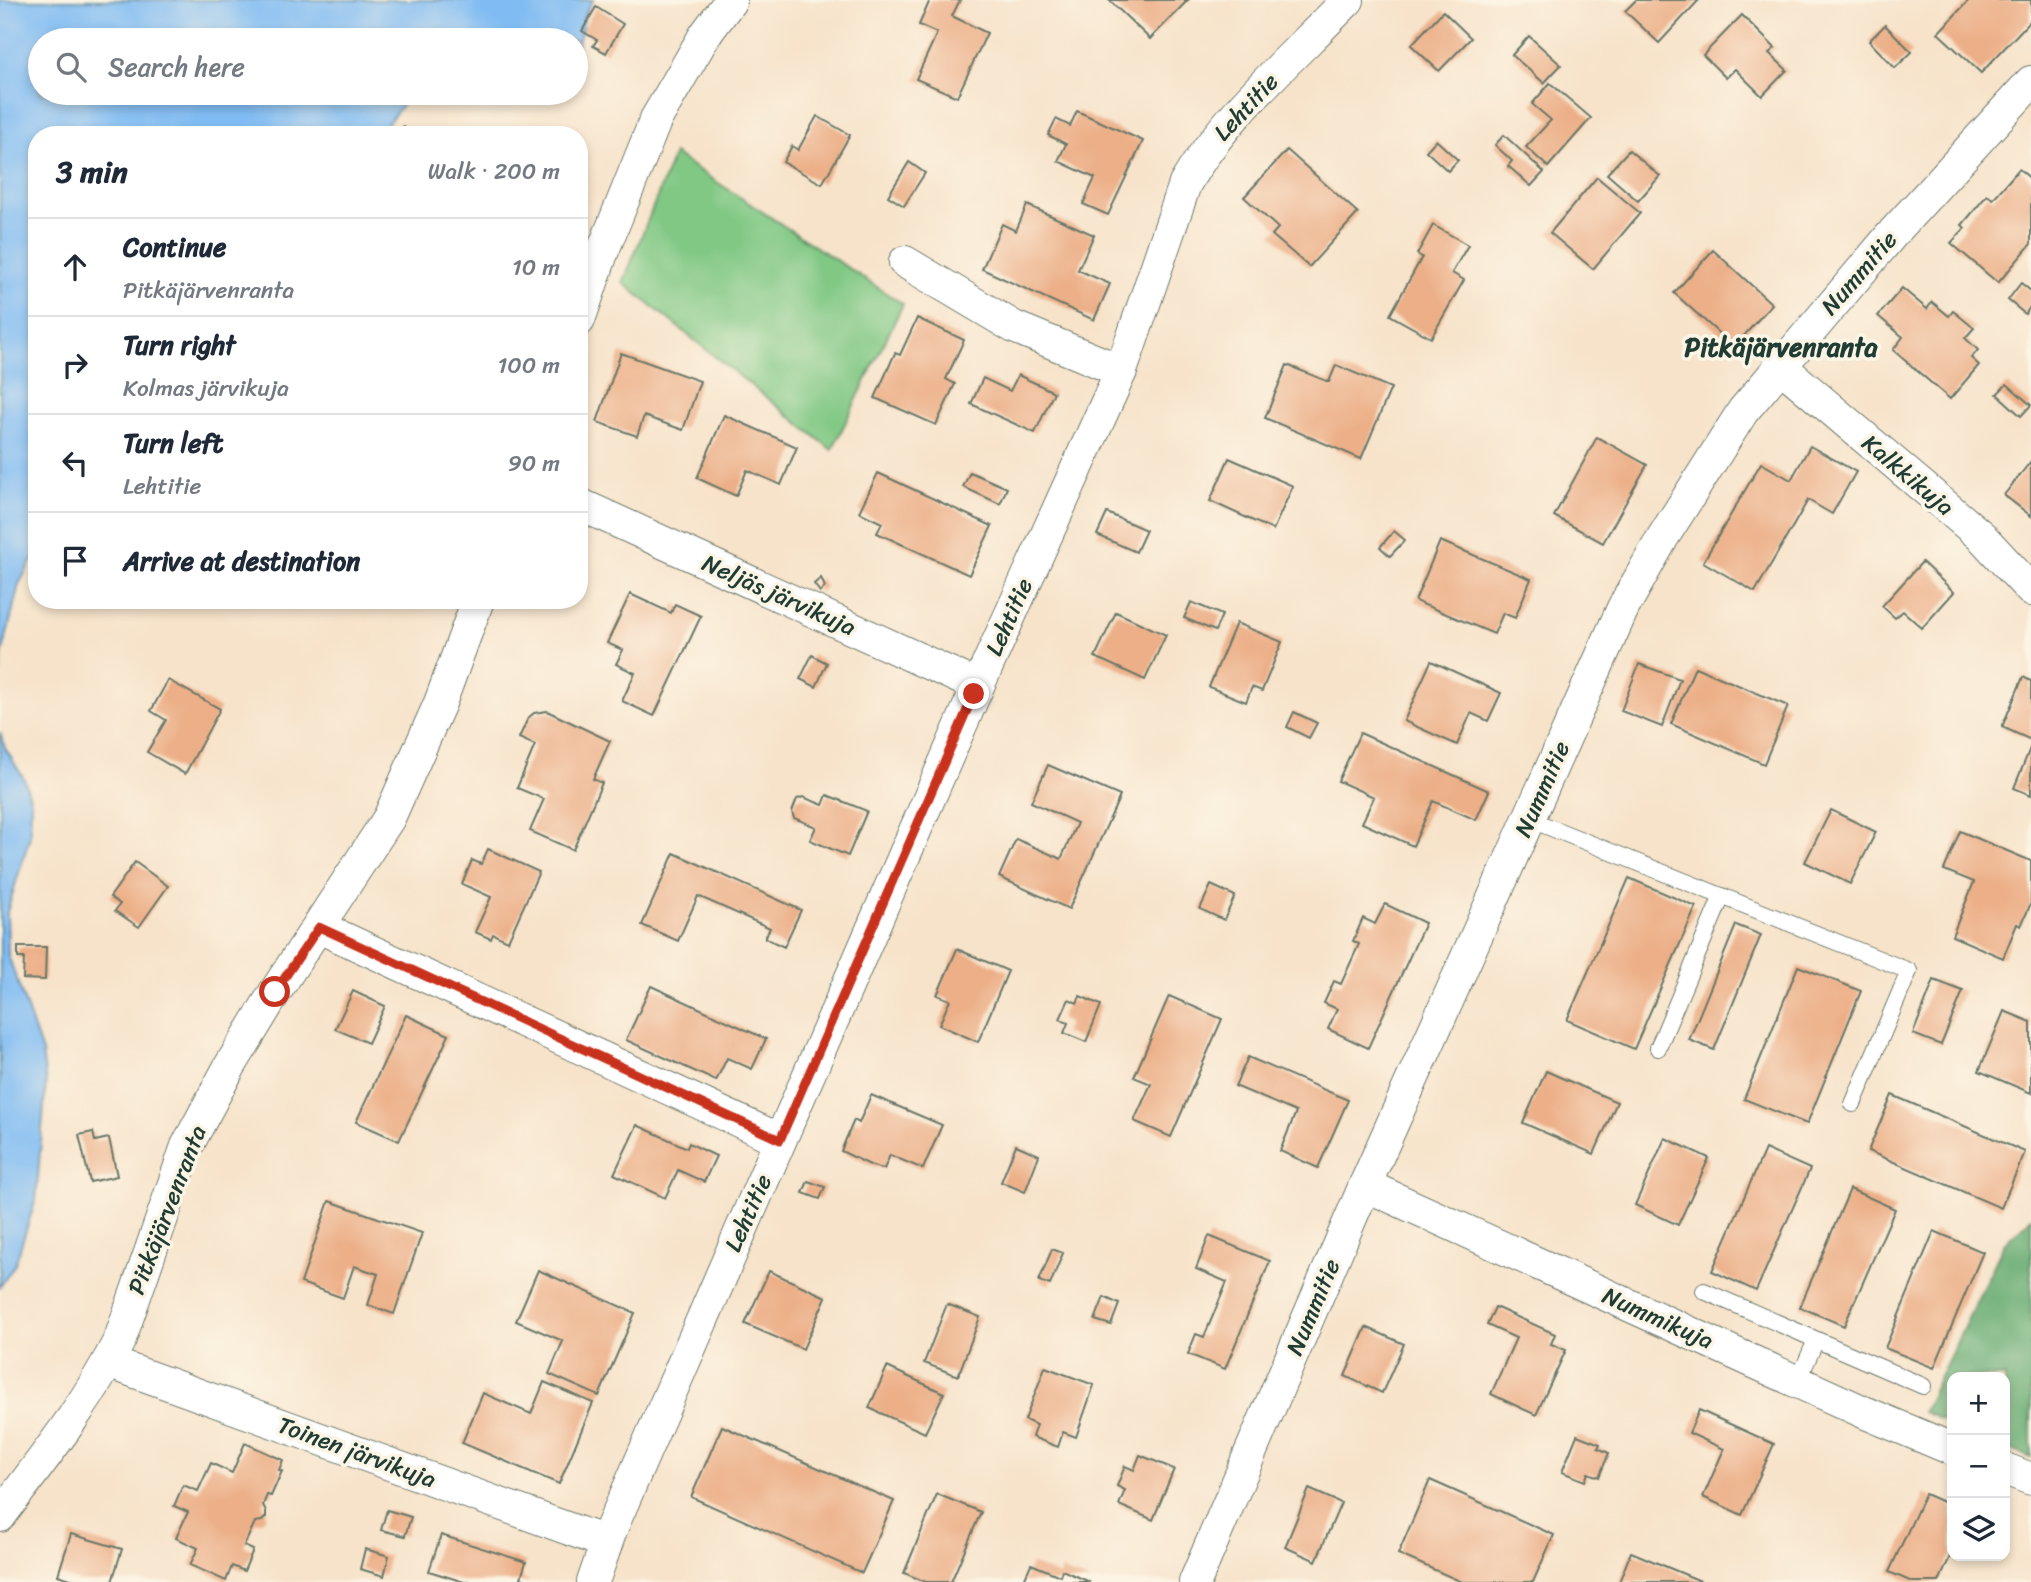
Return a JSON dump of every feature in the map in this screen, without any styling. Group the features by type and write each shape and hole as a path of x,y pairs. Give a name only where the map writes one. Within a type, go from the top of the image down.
{"street":[{"path":"588,294 656,119 705,35 731,0"},
{"name":"Lehtitie","path":"593,1582 605,1542 780,1140 978,686 1121,371 1185,184 1201,156 1225,126 1348,0"},
{"name":"Nummitie","path":"1195,1582 1365,1185 1623,608 1663,537 1743,411 1779,365 1894,232 2031,82"},
{"path":"905,262 1014,327 1121,371"},
{"name":"Kalkkikuja","path":"1779,365 1982,537 2031,590"},
{"name":"Neljäs järvikuja","path":"588,508 978,686"},
{"name":"Pitkäjärvenranta","path":"0,1516 65,1430 108,1362 120,1339 187,1146 230,1066 275,992 389,818 440,703 475,609"},
{"path":"319,927 780,1140"},
{"name":"Nummikuja","path":"1365,1185 1898,1427 1947,1446"},
{"name":"Toinen järvikuja","path":"108,1362 605,1542"},
{"path":"2010,1471 2031,1479"}],"lane":[{"path":"1528,819 1909,971 1853,1104"},
{"path":"1658,1048 1722,896"},
{"path":"1704,1291 1923,1386"},
{"path":"1798,1381 1816,1340"}],"green space":[{"path":"674,154 903,304 832,450 623,283"},
{"path":"2031,1218 2031,1458 2010,1449 2010,1372 1947,1372 1947,1422 1923,1412 2004,1244"}],"water":[{"path":"0,0 593,0 585,14 582,28 28,28 28,105 402,105 385,126 28,126 28,568 19,584 0,674"},
{"path":"0,732 5,748 24,779 31,801 30,836 7,912 8,955 42,1052 46,1082 36,1199 15,1264 0,1287"}],"building":[{"path":"930,0 960,0 952,16 987,33 957,97 916,79 937,33 919,25"},
{"path":"1109,0 1188,0 1150,39"},
{"path":"1636,0 1699,0 1659,43 1625,11"},
{"path":"1969,0 2031,0 2031,20 1981,73 1938,33"},
{"path":"596,7 623,24 606,53 593,46 597,40 588,35 588,28 584,28"},
{"path":"1443,11 1471,38 1439,71 1411,45"},
{"path":"1742,15 1775,48 1769,53 1787,70 1762,96 1735,69 1726,78 1703,55"},
{"path":"1885,25 1912,52 1895,68 1869,41"},
{"path":"1529,36 1561,65 1544,83 1512,55"},
{"path":"1550,83 1591,118 1548,167 1526,147 1551,120 1532,104"},
{"path":"1077,111 1143,141 1108,215 1083,204 1095,178 1058,161 1066,144 1048,135 1056,119 1070,126"},
{"path":"817,116 850,135 822,184 783,162 792,146 798,150"},
{"path":"1504,135 1544,172 1531,186 1508,166 1512,161 1495,145"},
{"path":"1436,140 1458,160 1448,171 1426,151"},
{"path":"1287,150 1358,213 1309,267 1272,235 1278,228 1244,197"},
{"path":"1629,150 1660,176 1638,201 1607,174"},
{"path":"909,162 925,173 904,206 888,196"},
{"path":"2019,169 2031,179 2031,244 1998,283 1951,243 1965,228 1962,225 1987,195 1993,199"},
{"path":"1597,177 1640,213 1593,269 1550,233"},
{"path":"1027,205 1094,235 1078,270 1110,284 1094,320 982,269 1002,224 1016,231"},
{"path":"1433,225 1468,245 1452,273 1464,280 1431,338 1390,315 1422,257 1417,254"},
{"path":"1713,250 1772,304 1734,347 1674,293"},
{"path":"2021,283 2031,291 2031,306 2025,314 2008,300"},
{"path":"1902,288 1927,309 1932,302 1949,316 1953,311 1974,328 1965,338 1978,350 1971,358 1979,365 1950,399 1893,350 1903,337 1878,316"},
{"path":"917,318 964,340 946,379 955,384 936,425 875,398 895,353 900,355"},
{"path":"621,353 700,381 683,430 644,416 637,436 597,422"},
{"path":"1287,365 1329,382 1336,365 1391,388 1361,459 1265,418"},
{"path":"1018,375 1054,392 1035,433 971,404 983,378 1010,391"},
{"path":"2007,384 2031,405 2021,416 1997,394"},
{"path":"724,415 797,447 781,485 747,470 736,496 697,478"},
{"path":"1597,437 1647,465 1603,543 1554,516"},
{"path":"1810,446 1856,472 1832,514 1808,500 1755,592 1703,562 1761,463 1791,480"},
{"path":"1229,458 1293,486 1273,530 1210,501"},
{"path":"2031,461 2031,516 2004,495"},
{"path":"970,472 1007,488 1000,504 963,487"},
{"path":"878,473 992,526 969,575 877,533 882,523 859,512"},
{"path":"1107,513 1146,530 1136,552 1097,535"},
{"path":"1394,531 1405,540 1390,556 1380,547"},
{"path":"1440,541 1531,579 1515,618 1503,613 1494,634 1415,601"},
{"path":"1922,562 1954,592 1922,628 1903,611 1895,618 1882,606"},
{"path":"821,578 825,587 820,592 814,584"},
{"path":"630,594 671,613 675,604 701,616 654,716 622,701 635,673 616,664 623,650 607,643"},
{"path":"1191,602 1222,615 1215,631 1184,618"},
{"path":"1116,612 1166,635 1145,680 1095,657"},
{"path":"1236,623 1282,642 1262,691 1252,687 1246,702 1209,687"},
{"path":"812,655 827,663 816,687 800,679"},
{"path":"1431,661 1501,693 1488,721 1471,713 1457,745 1404,721"},
{"path":"1639,664 1680,679 1662,727 1621,711"},
{"path":"1695,667 1788,706 1764,764 1671,724"},
{"path":"2023,677 2031,681 2031,740 2002,727"},
{"path":"168,680 220,709 185,774 147,752 166,720 151,711"},
{"path":"547,711 610,741 593,779 602,783 573,850 530,831 544,799 517,788 535,745 519,738 528,718 534,713"},
{"path":"1294,712 1317,723 1309,738 1287,727"},
{"path":"1360,733 1489,791 1476,820 1433,801 1413,846 1362,823 1374,797 1338,781"},
{"path":"2031,746 2031,795 2014,788"},
{"path":"1048,765 1120,796 1069,909 999,877 1016,839 1061,859 1077,823 1031,802"},
{"path":"827,795 867,811 848,856 810,840 816,827 794,818 792,812 797,799 803,797 823,805"},
{"path":"1831,810 1876,832 1850,884 1805,862"},
{"path":"1960,831 2031,861 2031,903 2021,926 2017,924 2003,958 1952,936 1974,882 1944,870"},
{"path":"488,849 539,872 508,941 493,934 491,939 475,932 491,897 462,884 472,860 481,864"},
{"path":"674,853 801,910 784,947 765,938 770,928 698,896 678,941 642,925"},
{"path":"135,862 168,886 139,927 115,911 120,904 110,897"},
{"path":"1629,878 1696,907 1634,1049 1567,1020"},
{"path":"1211,885 1235,896 1224,920 1200,909"},
{"path":"1385,904 1425,923 1368,1048 1328,1029 1337,1009 1324,1003 1334,981 1341,984 1359,944 1353,941 1363,918 1375,924"},
{"path":"1736,925 1761,935 1714,1050 1689,1040"},
{"path":"18,947 46,947 45,980 23,979 24,958 18,958"},
{"path":"957,949 1008,971 978,1042 939,1025 950,1000 937,995"},
{"path":"1798,966 1861,991 1807,1124 1744,1099"},
{"path":"1934,980 1963,991 1941,1045 1913,1034"},
{"path":"651,986 766,1039 752,1069 727,1058 716,1081 626,1040"},
{"path":"353,991 385,1006 368,1043 335,1029"},
{"path":"1080,996 1101,1005 1086,1042 1064,1033 1068,1023 1060,1019 1069,999 1077,1003"},
{"path":"1169,996 1222,1019 1171,1137 1134,1121 1151,1084 1134,1077"},
{"path":"2004,1011 2031,1022 2031,1093 1979,1071"},
{"path":"406,1015 449,1035 399,1141 356,1122"},
{"path":"1248,1057 1348,1100 1318,1168 1280,1151 1296,1112 1235,1086"},
{"path":"1546,1071 1617,1102 1594,1154 1523,1123"},
{"path":"871,1095 942,1125 923,1169 890,1155 884,1169 841,1151 854,1120 859,1123"},
{"path":"1892,1095 2025,1152 2001,1208 1868,1151"},
{"path":"637,1125 687,1148 689,1143 716,1156 704,1182 678,1170 665,1198 614,1174"},
{"path":"93,1132 95,1141 109,1138 117,1176 90,1182 79,1135"},
{"path":"1665,1138 1709,1158 1678,1225 1635,1205"},
{"path":"1016,1145 1039,1155 1025,1192 1001,1182"},
{"path":"1765,1149 1810,1169 1756,1291 1712,1271"},
{"path":"808,1181 825,1187 820,1199 803,1193"},
{"path":"1850,1189 1895,1209 1844,1326 1800,1307"},
{"path":"329,1201 422,1233 394,1314 368,1305 378,1274 354,1266 343,1298 301,1283"},
{"path":"1934,1231 1983,1252 1934,1368 1885,1348"},
{"path":"1209,1236 1270,1261 1225,1369 1188,1354 1196,1334 1204,1337 1227,1282 1196,1269"},
{"path":"1052,1249 1063,1253 1050,1285 1039,1281"},
{"path":"538,1270 635,1313 599,1396 549,1374 563,1341 516,1321"},
{"path":"769,1271 826,1297 803,1349 745,1324"},
{"path":"1104,1297 1119,1304 1111,1325 1095,1320"},
{"path":"947,1304 980,1317 958,1376 924,1363"},
{"path":"1495,1307 1555,1334 1551,1344 1566,1350 1536,1415 1491,1394 1516,1338 1487,1325"},
{"path":"1366,1327 1404,1344 1382,1393 1345,1376"},
{"path":"887,1367 944,1393 925,1433 869,1408"},
{"path":"1045,1367 1094,1385 1076,1437 1063,1432 1058,1447 1032,1437 1036,1425 1025,1420"},
{"path":"544,1382 593,1403 559,1484 462,1443 483,1393 531,1414"},
{"path":"1699,1410 1774,1444 1742,1515 1703,1497 1724,1449 1689,1433"},
{"path":"722,1426 894,1501 862,1573 691,1497"},
{"path":"1577,1435 1600,1444 1598,1448 1609,1453 1599,1477 1588,1473 1585,1481 1562,1472"},
{"path":"245,1443 283,1460 279,1470 282,1471 271,1496 267,1495 263,1505 266,1517 255,1522 244,1546 253,1550 244,1571 232,1566 226,1581 190,1565 198,1548 176,1538 188,1512 174,1506 183,1485 198,1491 211,1463 232,1473"},
{"path":"1140,1455 1174,1469 1153,1520 1119,1505 1125,1490 1117,1486 1125,1466 1134,1470"},
{"path":"1430,1480 1554,1535 1533,1582 1462,1582 1398,1554"},
{"path":"1309,1489 1341,1503 1316,1561 1285,1547"},
{"path":"937,1494 981,1512 951,1582 926,1582 904,1573"},
{"path":"1925,1494 1947,1504 1948,1561 1939,1582 1912,1582 1889,1572"},
{"path":"387,1510 411,1517 405,1536 381,1530"},
{"path":"71,1534 122,1549 112,1582 80,1582 58,1575"},
{"path":"441,1535 526,1562 521,1578 531,1582 464,1582 429,1571"},
{"path":"365,1549 389,1556 384,1576 360,1569"},
{"path":"1631,1552 1703,1582 1619,1582"},
{"path":"1031,1564 1060,1576 1062,1570 1090,1582 1023,1582"}],"district":[{"name":"Pitkäjärvenranta","path":"1781,347"}],"route":[{"path":"275,992 319,927 780,1140 974,694"}]}
